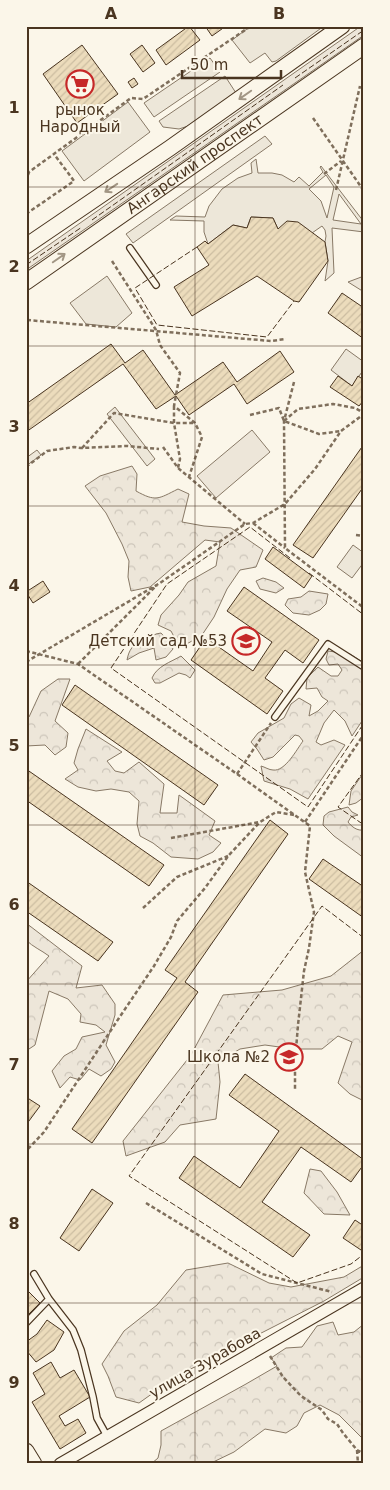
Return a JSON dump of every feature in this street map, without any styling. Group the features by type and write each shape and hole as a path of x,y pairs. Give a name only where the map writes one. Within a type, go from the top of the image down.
{"street":[{"name":"Ангарский проспект","path":"26,246 342,26"},
{"name":"Ангарский проспект","path":"26,282 364,46"},
{"name":"улица Зурабова","path":"60,1464 364,1288"},
{"path":"26,1451 34,1464"}],"lane":[{"path":"130,248 156,285"},
{"path":"275,718 328,644 364,667"},
{"path":"34,1274 49,1299 74,1330 94,1397 97,1418 107,1436"},
{"path":"26,1323 49,1299"}],"path":[{"path":"26,181 29,172 131,98 143,99 251,26"},
{"path":"336,190 360,86"},
{"path":"313,118 364,191"},
{"path":"26,214 74,181 54,154"},
{"path":"324,174 342,161"},
{"path":"112,261 156,330 160,345 180,373 174,406 174,423 180,459 178,468"},
{"path":"27,320 271,341 286,339"},
{"path":"285,548 284,421 294,382"},
{"path":"26,662 160,583 245,524 253,523 284,504 315,469 341,431 364,414 355,408 333,404 298,409 284,421"},
{"path":"174,406 194,423 202,437 189,477"},
{"path":"250,415 278,408 284,421 319,434 341,431"},
{"path":"82,448 114,413 174,423 194,423"},
{"path":"26,467 47,451 74,447 127,446 159,449"},
{"path":"163,447 178,468 245,524"},
{"path":"253,523 364,608"},
{"path":"356,535 364,536"},
{"path":"78,664 160,583"},
{"path":"26,651 78,664 310,826 305,872 314,912 298,1025 295,1089"},
{"path":"237,774 275,718"},
{"path":"305,822 364,734"},
{"path":"28,1149 44,1132 154,966 177,921 205,888 229,855 260,822 276,812 296,816"},
{"path":"171,838 260,822"},
{"path":"143,908 177,878 229,855"},
{"path":"146,1202 262,1274 350,1296"},
{"path":"268,1354 283,1377 305,1400 322,1410 328,1419 337,1424 356,1450 364,1454"},
{"path":"356,1450 358,1464"}],"green space":[{"path":"361,26 364,26 364,35 26,270 26,261"},
{"path":"364,276 364,292 348,282"},
{"path":"252,430 270,452 216,498 197,476"},
{"path":"132,466 137,474 136,491 148,497 157,498 178,489 189,494 182,522 231,528 263,550 256,567 240,570 227,589 214,617 202,635 180,648 171,631 158,625 161,615 188,582 216,566 220,542 205,540 150,587 131,591 128,577 129,561 122,544 106,513 85,486 100,476"},
{"path":"263,578 276,582 284,588 276,593 260,589 256,581"},
{"path":"309,591 328,594 326,604 320,610 309,615 293,613 285,605 288,599 301,597"},
{"path":"161,633 173,649 166,657 156,660 154,648 139,653 127,660 132,648 141,639 143,642"},
{"path":"328,651 350,654 364,663 364,718 352,736 345,721 334,710 324,723 316,742 321,745 334,740 345,745 308,799 290,789 264,781 261,766 270,770 277,770 286,764 303,741 299,736 295,735 273,757 264,760 251,742 258,733 284,718 291,704 299,698 311,705 309,716 318,711 328,701 322,697 317,688 306,689 307,678 318,667 331,676 338,676 342,670 338,664 329,665 326,659"},
{"path":"181,656 195,670 190,678 179,673 160,683 155,683 152,678 157,670"},
{"path":"58,679 70,679 55,721 68,733 66,747 55,755 45,745 26,746 26,717 29,717 41,691"},
{"path":"86,729 122,752 107,761 115,771 124,773 139,762 164,784 160,813 177,813 179,795 215,821 209,835 221,843 213,852 198,859 171,857 140,836 137,824 139,801 129,792 111,789 96,791 78,787 65,779 78,770 74,763"},
{"path":"364,772 364,797 356,803 349,805 351,791"},
{"path":"348,807 358,815 351,817 348,822 359,830 364,830 364,858 334,836 323,825 324,816 329,812"},
{"path":"26,923 82,966 76,988 102,985 115,1004 115,1015 106,1045 115,1062 111,1069 101,1076 89,1069 80,1080 70,1077 60,1088 52,1071 64,1056 76,1049 82,1037 105,1032 96,1025 80,1022 81,1014 68,999 49,991 35,1045 26,1051 26,982 49,956 26,940"},
{"path":"364,950 364,1101 350,1094 338,1083 352,1042 338,1036 322,1049 294,1049 265,1045 240,1049 218,1062 220,1082 216,1119 180,1125 165,1142 126,1156 123,1141 191,1055 223,995 282,990 331,976"},
{"path":"310,1169 321,1171 337,1192 350,1215 324,1214 304,1193"},
{"path":"228,1263 269,1283 291,1287 344,1277 364,1265 364,1277 324,1301 177,1376 139,1403 116,1397 102,1364 124,1331 157,1305 186,1270"},
{"path":"333,1322 338,1335 354,1332 364,1324 364,1440 339,1415 320,1405 304,1413 297,1426 286,1433 265,1429 234,1452 209,1464 151,1464 158,1458 161,1445 161,1431 277,1366 271,1358 286,1348 302,1347 317,1326"}],"shaded area":[{"path":"251,26 324,26 276,61 272,62 265,53 250,63 232,40"},
{"path":"210,58 220,72 154,117 144,103"},
{"path":"225,76 236,93 188,126 179,129 163,127 159,121"},
{"path":"128,102 150,132 84,181 62,151"},
{"path":"265,136 272,144 133,243 126,234"},
{"path":"256,159 258,173 282,175 294,182 299,177 309,186 323,172 321,166 364,222 364,232 332,228 334,273 325,281 328,261 325,230 322,226 312,233 278,229 273,218 251,217 247,228 233,225 208,244 204,232 204,221 170,220 176,216 205,217 209,206 222,189 238,178 252,173 251,163","holes":["326,175 334,187 327,218 321,201 309,189","339,194 361,224 333,220"]},
{"path":"107,276 132,313 116,327 86,324 70,303"},
{"path":"346,349 364,362 364,369 352,386 331,370"},
{"path":"115,407 155,459 147,466 107,414"},
{"path":"37,450 41,455 26,466 26,458"},
{"path":"353,545 364,553 364,562 352,578 337,567"}],"building":[{"path":"189,26 200,40 166,65 156,50"},
{"path":"205,26 226,26 212,36"},
{"name":"рынок Народный","path":"82,45 118,94 77,123 43,74"},
{"path":"142,45 155,63 143,72 130,54"},
{"path":"134,78 138,84 132,88 128,82"},
{"path":"251,217 273,218 278,229 287,221 298,222 325,242 328,261 299,302 294,301 257,276 192,316 174,287 209,265 197,247 205,241 208,244 233,225 247,228"},
{"path":"342,293 364,308 364,339 328,313"},
{"path":"111,344 125,363 143,350 175,395 223,362 237,382 280,351 294,372 247,404 234,384 189,415 176,396 156,409 123,364 26,432 26,404"},
{"path":"338,376 352,386 358,376 364,380 364,400 359,406 330,387"},
{"path":"364,444 364,486 313,558 293,545"},
{"path":"273,547 312,576 304,588 265,559"},
{"path":"43,581 50,592 33,603 26,592"},
{"name":"Детский сад №53","path":"244,587 319,640 303,663 285,650 265,678 283,691 267,714 191,660 206,638 253,671 272,642 227,611"},
{"path":"75,685 218,785 204,805 62,705"},
{"path":"26,769 164,865 149,886 26,800"},
{"path":"270,820 288,834 185,982 198,992 92,1143 72,1129 177,978 165,970"},
{"path":"323,859 364,887 364,918 309,879"},
{"path":"26,881 113,942 98,961 26,911"},
{"path":"245,1074 364,1160 364,1164 351,1182 301,1147 262,1202 310,1235 293,1257 179,1178 194,1156 240,1188 279,1131 229,1095"},
{"path":"26,1097 40,1106 26,1125"},
{"path":"92,1189 113,1203 79,1251 60,1238"},
{"path":"355,1220 364,1226 364,1252 343,1238"},
{"path":"26,1289 40,1303 26,1317"},
{"path":"47,1320 64,1332 54,1350 36,1362 26,1350 26,1342 37,1334"},
{"path":"51,1362 60,1378 74,1370 90,1397 59,1416 65,1426 78,1419 86,1433 60,1449 32,1402 45,1394 33,1373"}],"fence":[{"path":"295,78 364,30"},
{"path":"92,220 283,85"},
{"path":"26,265 82,227"},
{"path":"197,247 135,288 157,325 267,337 294,301"},
{"path":"290,558 250,527 167,584 111,668 308,807 364,723"},
{"path":"309,573 364,615"},
{"path":"364,771 338,807 364,825"},
{"path":"364,938 322,906 129,1176 297,1283 351,1264 364,1254"}],"place":[{"name":"рынок Народный","path":"80,84"},
{"name":"Детский сад №53","path":"246,641"},
{"name":"Школа №2","path":"289,1057"}]}
